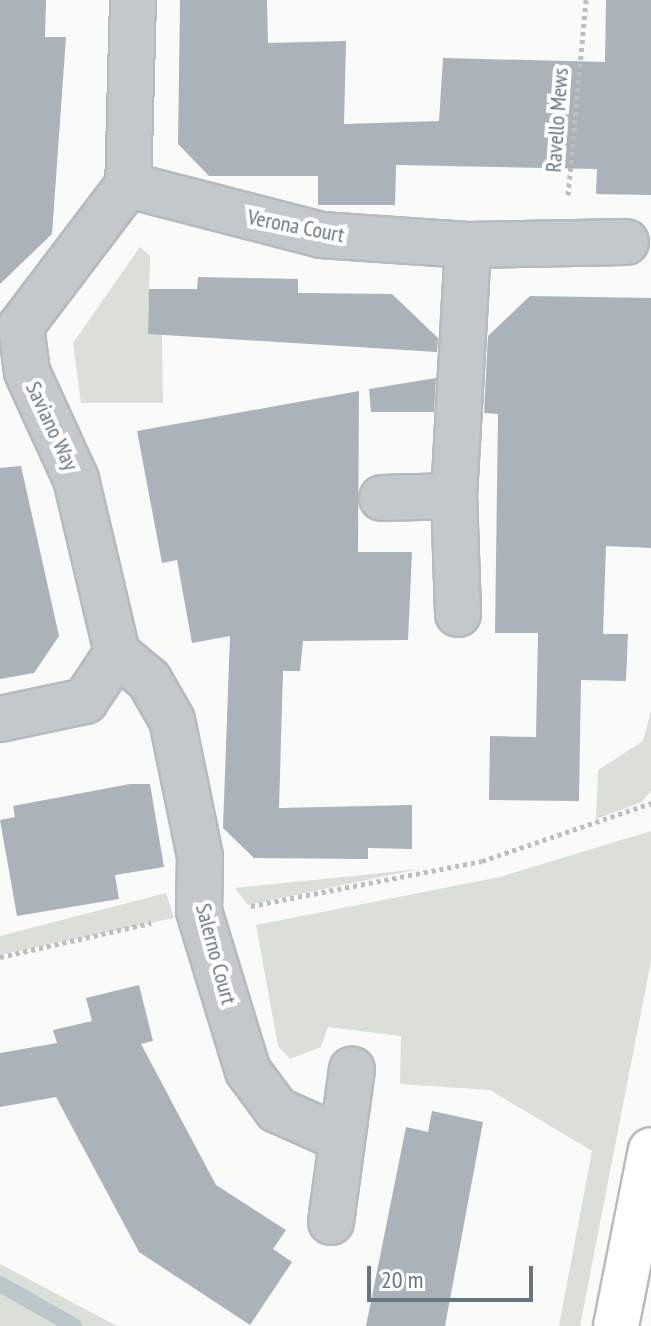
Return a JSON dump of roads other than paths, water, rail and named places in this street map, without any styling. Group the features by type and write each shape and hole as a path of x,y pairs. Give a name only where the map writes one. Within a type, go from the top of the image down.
{"main road":[{"path":"616,1326 651,1150"}],"street":[{"path":"128,185 133,0"},
{"name":"Verona Court","path":"128,185 321,235 468,245 626,242"},
{"name":"Saviano Way","path":"117,653 76,479 27,372 10,322 128,185"},
{"path":"458,614 454,496 468,245"},
{"path":"382,498 454,496"},
{"path":"0,719 85,701 117,653"},
{"name":"Salerno Court","path":"117,653 149,680 172,720 200,856 199,911 248,1071 277,1110 340,1138"},
{"path":"331,1222 340,1138 352,1069"}],"waterway":[{"path":"0,1284 74,1326"}]}
